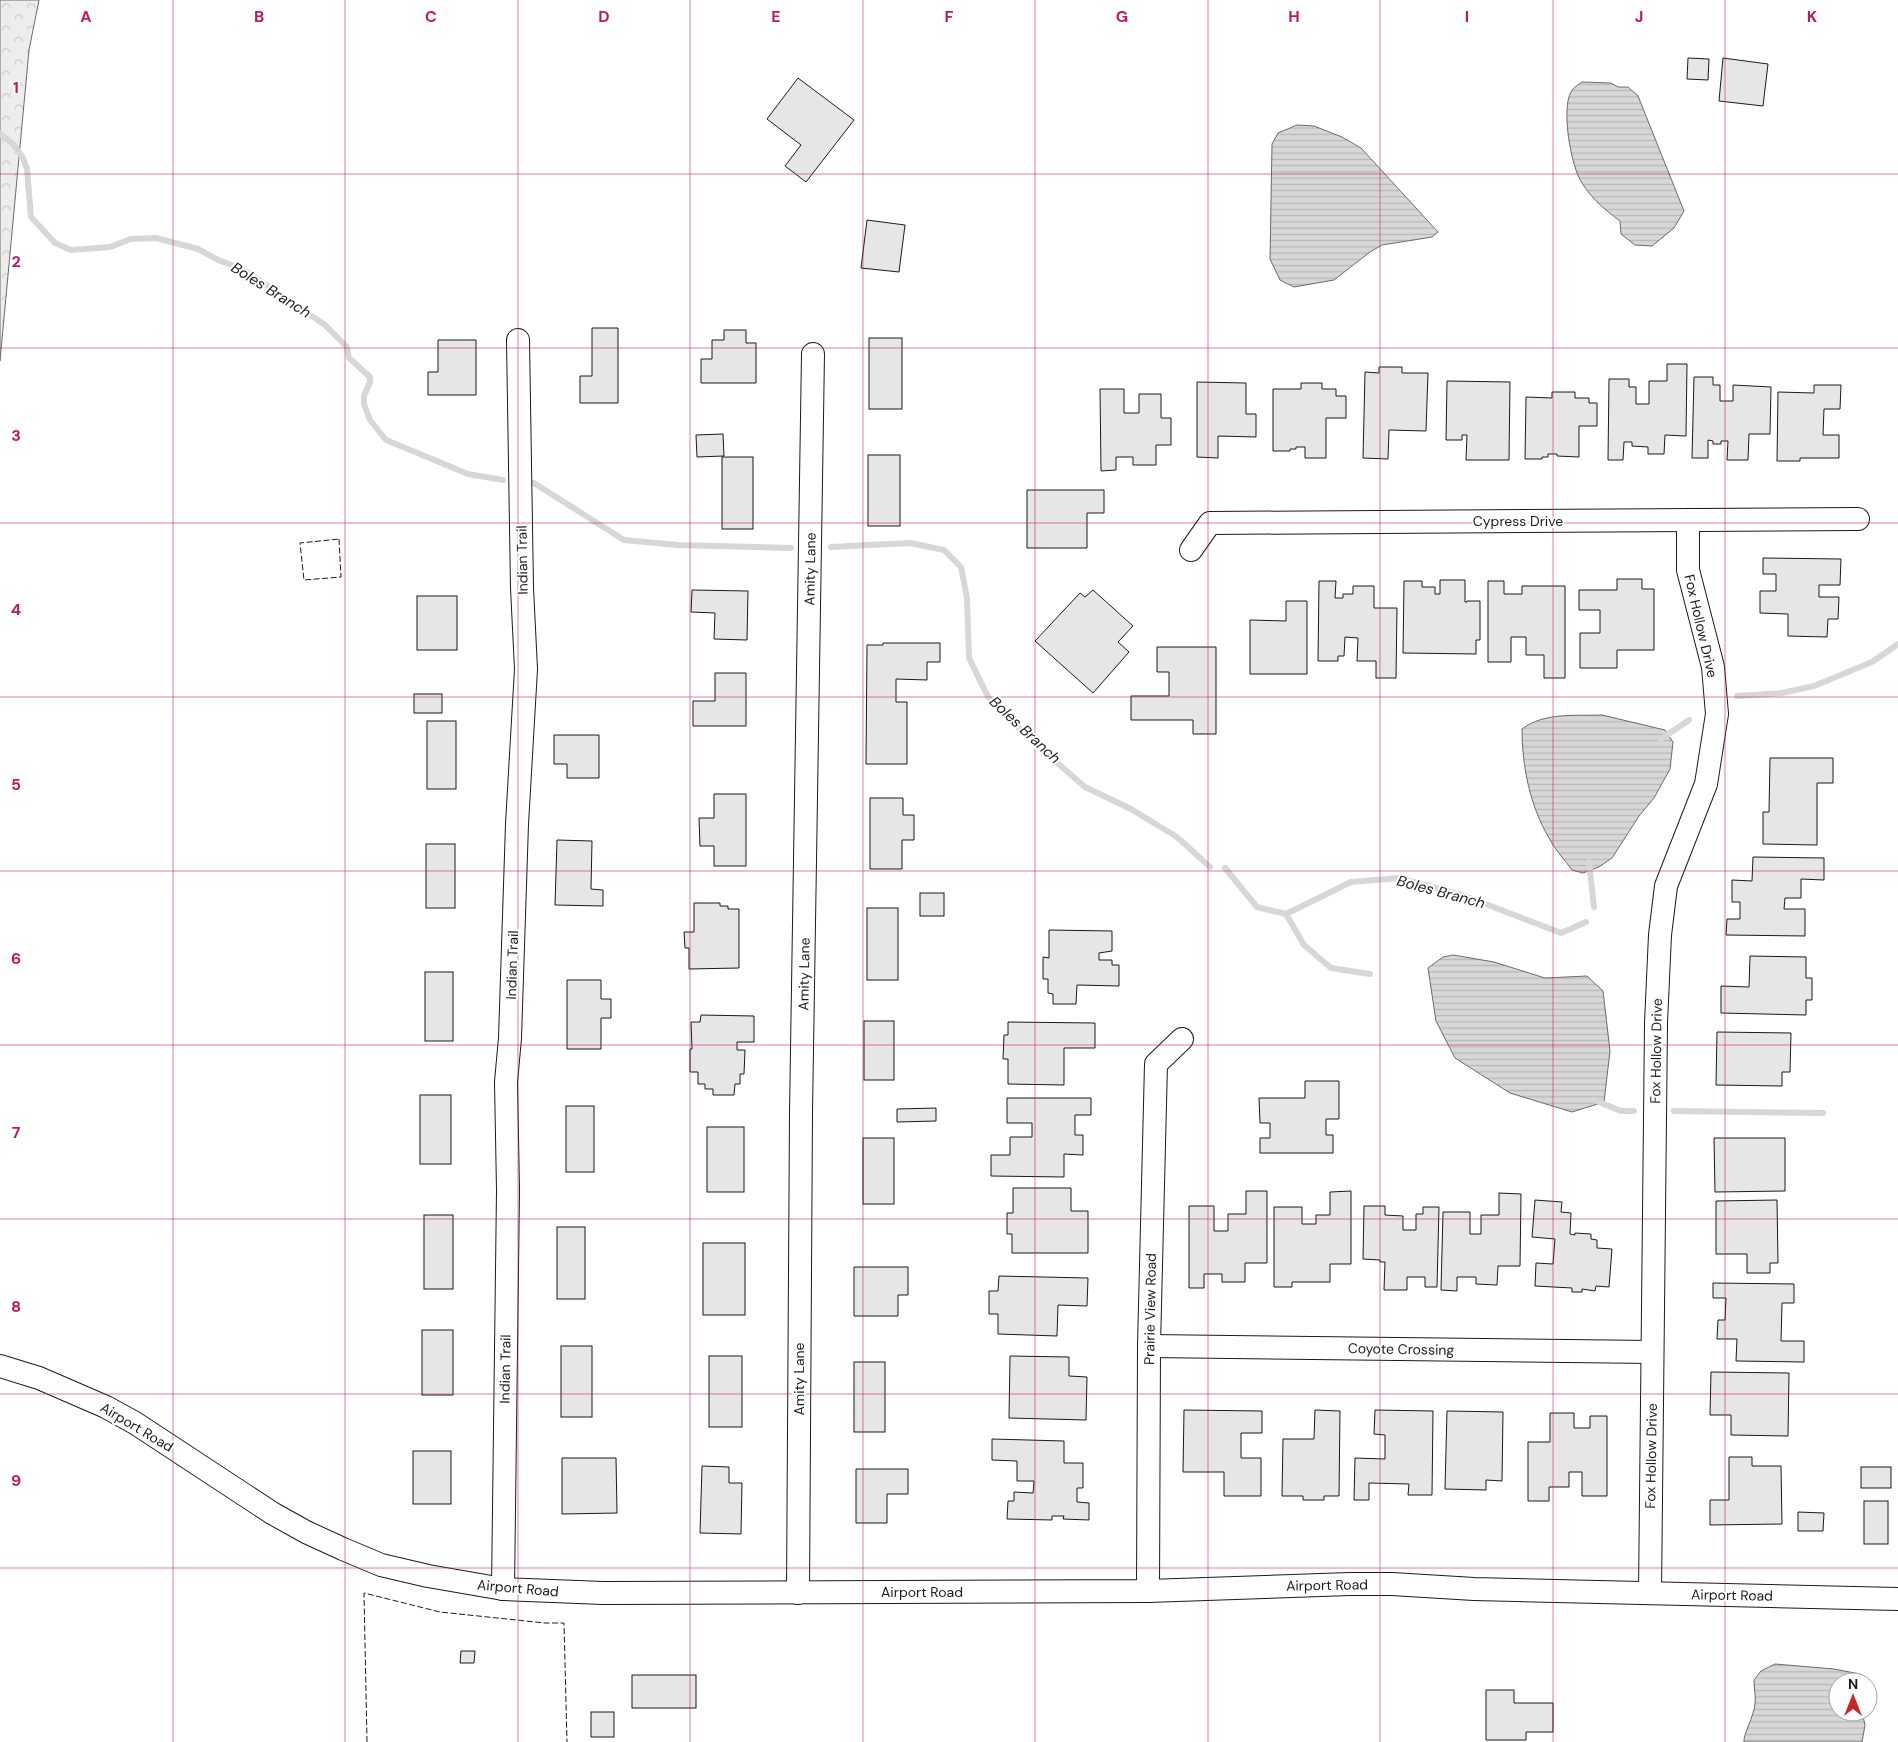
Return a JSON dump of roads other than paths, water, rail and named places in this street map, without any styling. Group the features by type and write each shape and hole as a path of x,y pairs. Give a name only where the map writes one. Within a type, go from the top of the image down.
{"street":[{"name":"Indian Trail","path":"503,1589 508,1190 506,1082 510,1038 517,824 526,669 522,588 518,340"},
{"name":"Amity Lane","path":"798,1593 801,1113 812,354"},
{"name":"Cypress Drive","path":"1191,550 1210,524 1858,519"},
{"name":"Fox Hollow Drive","path":"1650,1593 1656,1023 1660,935 1666,886 1706,784 1717,714 1712,667 1688,570 1688,520"},
{"name":"Prairie View Road","path":"1148,1591 1150,1346 1156,1064 1182,1039"},
{"name":"Coyote Crossing","path":"1150,1346 1652,1352"},
{"name":"Airport Road","path":"0,1366 39,1378 106,1407 135,1423 272,1513 306,1532 343,1549 381,1565 428,1576 503,1589 602,1593 1148,1591 1350,1584 1898,1598"}],"waterway":[{"name":"Boles Branch","path":"0,134 13,144 23,158 27,169 31,217 55,243 71,250 110,247 131,239 156,238 198,249 218,260 243,269 325,325 347,347 349,358 370,377 370,382 364,396 364,404 370,420 386,440 468,474 503,480"},
{"name":"Boles Branch","path":"534,483 624,540 677,545 791,548"},
{"name":"Boles Branch","path":"831,547 910,543 944,550 961,567 967,598 969,658 988,697 1031,740 1085,787 1131,809 1177,837 1210,867"},
{"name":"Boles Branch","path":"1737,696 1782,693 1814,686 1872,662 1898,644"},
{"name":"Boles Branch","path":"1661,739 1689,720"},
{"name":"Boles Branch","path":"1589,862 1594,907"},
{"name":"Boles Branch","path":"1225,868 1257,907 1286,914 1351,882 1399,878 1462,895 1561,933 1586,922"},
{"path":"1286,914 1304,945 1331,968 1370,974"},
{"path":"1594,1100 1621,1111 1634,1111"},
{"path":"1674,1111 1823,1113"}]}
